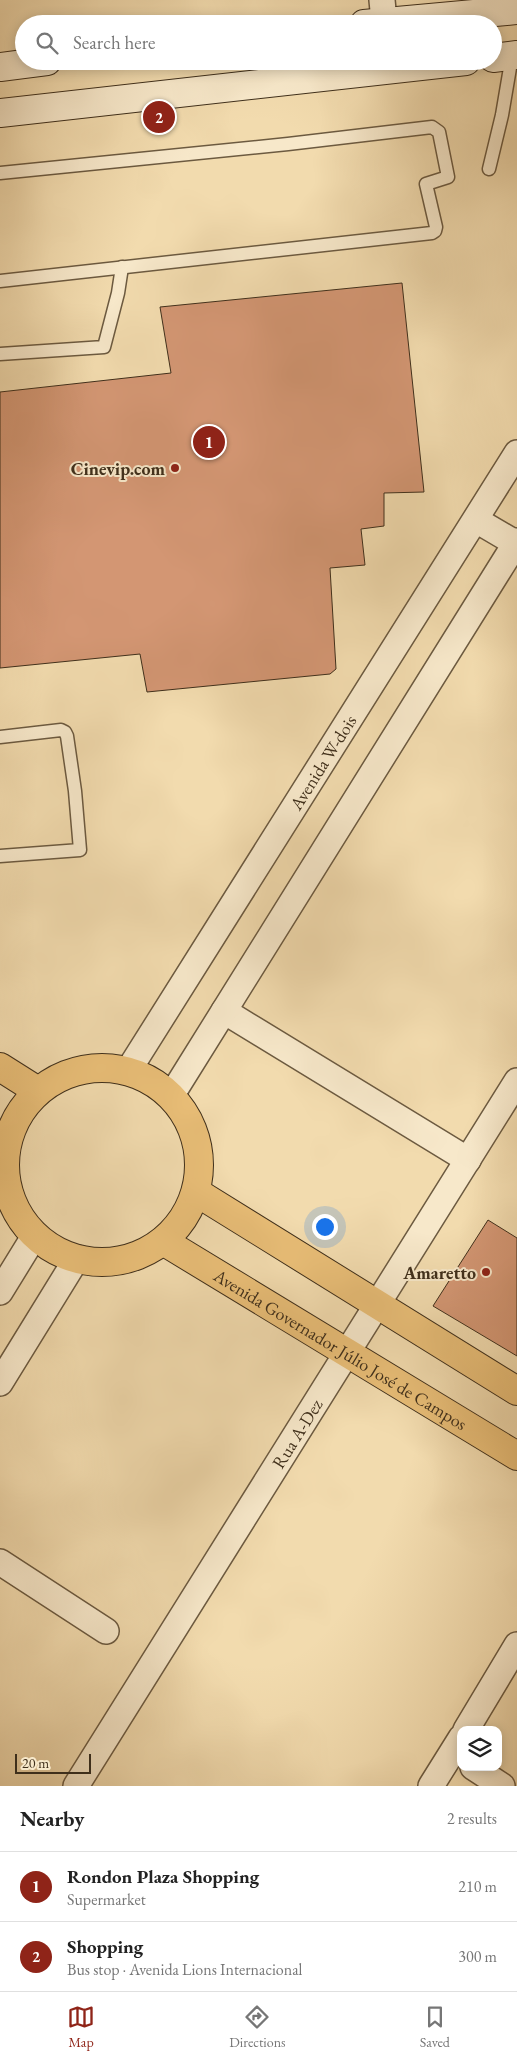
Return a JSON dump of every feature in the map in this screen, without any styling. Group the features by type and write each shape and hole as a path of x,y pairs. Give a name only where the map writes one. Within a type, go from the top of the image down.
{"main road":[{"path":"377,15 517,10"},
{"path":"0,67 15,65"},
{"path":"0,113 385,70"},
{"path":"0,1068 38,1091"},
{"path":"96,1068 128,1071 151,1081 171,1096 186,1117 196,1141 200,1167 196,1192 183,1219 163,1241 137,1256 107,1262 77,1258 55,1250 35,1235 16,1210 6,1182 3,1149 23,1108 38,1091 65,1075 96,1068"},
{"path":"196,1192 517,1391"},
{"name":"Avenida Governador Júlio José de Campos","path":"163,1241 517,1456"}],"street":[{"name":"Avenida W-dois","path":"128,1071 517,453"},
{"path":"171,1096 516,543 476,520"},
{"path":"224,1011 468,1160"},
{"name":"Rua A-Dez","path":"76,1786 517,1081"},
{"path":"0,1292 35,1235"},
{"path":"0,1383 77,1258"},
{"path":"0,1562 106,1631"},
{"path":"468,1726 517,1645"},
{"path":"431,1786 457,1752"},
{"path":"479,1771 502,1786"}],"lane":[{"path":"489,169 502,115 507,57"},
{"path":"0,173 432,128 439,132 448,177 426,184 436,227 432,233 0,281"},
{"path":"0,354 104,347 118,293 122,267"},
{"path":"0,737 61,730 68,736 80,850 0,856"}],"building":[{"path":"402,283 424,492 384,493 384,526 361,529 365,565 330,568 336,669 330,674 147,692 140,654 0,668 0,392 171,373 160,307"},
{"name":"Amaretto","path":"488,1220 517,1238 517,1356 433,1306"}],"place":[{"name":"Shopping","path":"159,117"},
{"name":"Rondon Plaza Shopping","path":"209,442"},
{"name":"Cinevip.com","path":"175,468"},
{"name":"Amaretto","path":"486,1272"}]}
